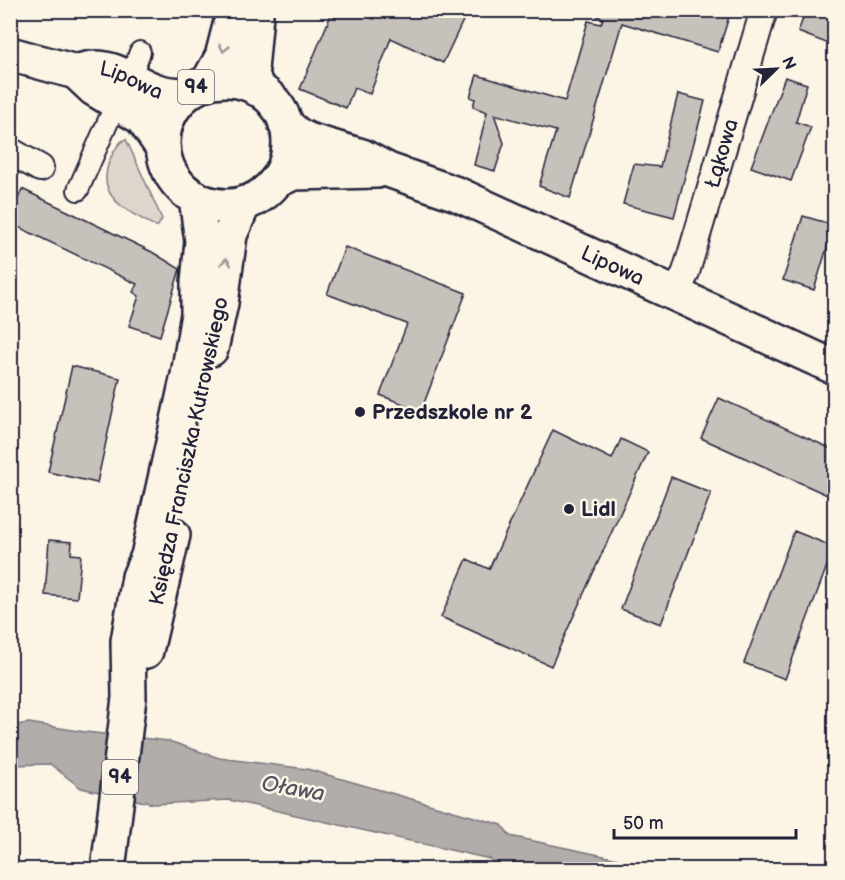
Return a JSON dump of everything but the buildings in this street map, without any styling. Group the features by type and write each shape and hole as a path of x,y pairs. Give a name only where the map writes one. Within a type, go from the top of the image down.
{"main road":[{"name":"94","path":"197,88 227,80 246,83 274,101 286,125 289,140 288,154 284,169 276,181 261,195 244,203 227,206 211,204 196,198 187,193 173,178 163,148 163,133 167,118 175,105 197,88 222,57 234,10"},
{"path":"255,10 251,70 257,89"},
{"name":"Lipowa","path":"10,54 76,72 95,68 111,70 172,96 197,88"},
{"name":"Lipowa","path":"76,72 94,89 142,118 163,148"},
{"name":"Lipowa","path":"286,125 308,140 362,156 388,170 457,194 834,367"},
{"name":"Lipowa","path":"276,181 293,173 388,170"},
{"name":"Księdza Franciszka Kutrowskiego","path":"109,862 129,698 128,641 139,578 148,556 188,375 198,314 202,241 196,198"},
{"name":"Księdza Franciszka Kutrowskiego","path":"129,698 148,646 169,559 221,303 228,243 244,203"}],"street":[{"name":"Łąkowa","path":"676,294 686,272 764,10"},
{"path":"132,73 140,52"},
{"path":"78,190 114,108"},
{"path":"10,151 40,168"}],"shaded area":[{"path":"126,139 162,219 158,226 124,208 109,192 106,182 111,157 115,149"}],"water":[{"name":"Oława","path":"29,723 169,741 219,758 307,769 502,825 510,836 665,869 500,869 490,859 229,800 154,804 81,788 50,764 11,765 11,726"}],"place":[{"name":"Przedszkole nr 2","path":"360,412"},
{"name":"Lidl","path":"569,509"}]}
